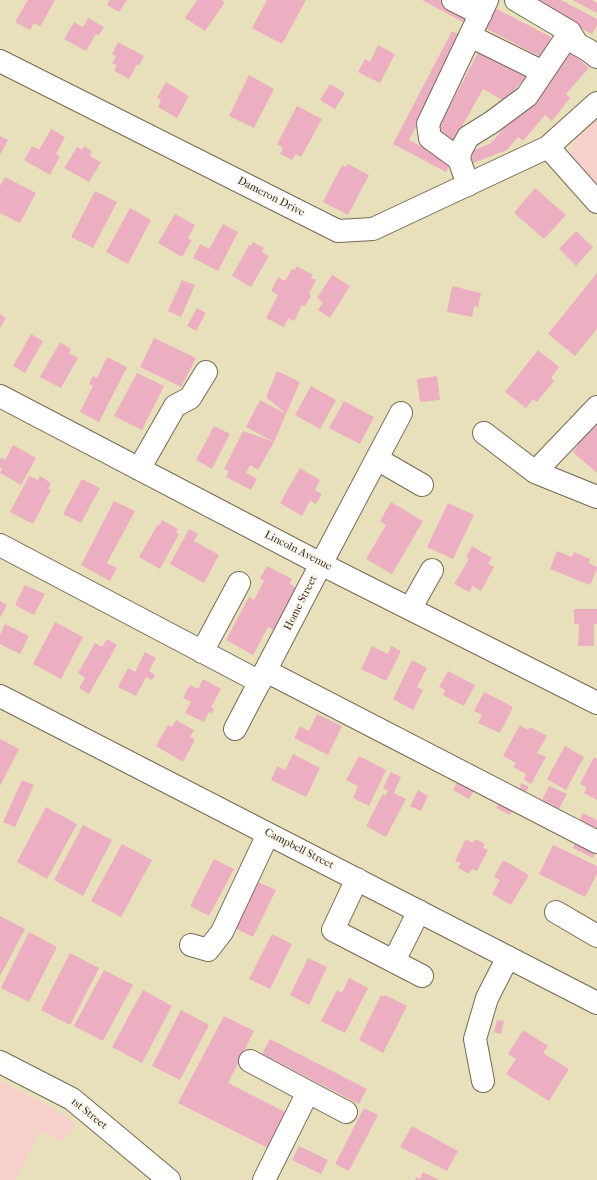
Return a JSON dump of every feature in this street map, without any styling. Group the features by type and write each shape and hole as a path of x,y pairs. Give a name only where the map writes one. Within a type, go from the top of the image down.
{"street":[{"path":"453,0 484,7 428,124 430,138 460,158"},
{"path":"516,0 570,32 577,44 597,57"},
{"path":"468,184 460,158 461,150 468,137 492,122 527,96 570,32"},
{"path":"470,36 544,72"},
{"name":"Dameron Drive","path":"0,61 338,231 373,229 548,147 597,103"},
{"path":"548,147 597,202"},
{"path":"139,469 175,406 190,398 206,372"},
{"name":"Lincoln Avenue","path":"0,396 321,564 597,703"},
{"path":"535,472 597,407"},
{"name":"Home Street","path":"236,729 401,413"},
{"path":"484,433 535,472 597,497"},
{"path":"377,459 422,485"},
{"path":"0,545 202,652 263,676 597,842"},
{"path":"410,609 432,570"},
{"path":"202,652 239,583"},
{"name":"Campbell Street","path":"0,696 508,957 595,997"},
{"path":"191,945 208,950 222,932 268,834"},
{"path":"357,879 333,930 422,976"},
{"path":"394,961 419,911"},
{"path":"556,912 597,936"},
{"path":"483,1081 475,1040 487,998 508,957"},
{"path":"250,1061 346,1112"},
{"name":"1st Street","path":"0,1062 72,1099 169,1180"},
{"path":"264,1180 308,1092"}],"shaded area":[{"path":"597,119 597,187 573,161 570,152 576,140"},
{"path":"0,1081 52,1108 76,1124 63,1142 40,1131 15,1180 0,1180"}],"building":[{"path":"28,0 55,0 40,27 34,23 30,30 15,22"},
{"path":"110,0 127,0 119,12 107,5"},
{"path":"197,0 221,0 225,2 205,31 185,18"},
{"path":"267,0 306,0 282,44 252,28"},
{"path":"422,0 439,0 467,15 463,22"},
{"path":"527,0 561,0 597,19 597,25 592,34"},
{"path":"572,0 592,0 597,3 597,13"},
{"path":"493,7 551,37 541,57 483,27"},
{"path":"88,18 104,27 99,35 96,34 86,51 64,39 74,22 83,27"},
{"path":"452,31 463,37 409,140 451,162 446,172 393,144"},
{"path":"118,42 144,56 139,66 137,64 129,79 114,71 117,65 112,63 116,56 112,54"},
{"path":"378,45 395,54 380,83 358,72 365,59 370,62"},
{"path":"479,51 526,77 504,101 483,89 453,142 436,132"},
{"path":"571,52 589,68 566,94 570,98 552,121 545,115 523,141 518,137 507,150 473,163 470,152 491,143"},
{"path":"249,75 274,89 254,128 229,116"},
{"path":"166,82 189,96 177,118 158,107 161,100 157,98"},
{"path":"330,84 345,93 335,109 320,100"},
{"path":"297,106 322,119 301,157 296,154 292,160 280,154 283,148 277,144"},
{"path":"51,129 65,137 56,154 60,156 50,175 24,160 32,146 39,150"},
{"path":"0,136 8,140 0,155"},
{"path":"84,146 92,151 90,156 101,162 89,182 64,168 77,147 82,150"},
{"path":"348,164 369,175 348,215 323,202 342,165 346,167"},
{"path":"5,177 36,193 20,223 0,213 0,186"},
{"path":"535,188 566,215 544,239 514,213"},
{"path":"95,191 117,202 93,248 71,237"},
{"path":"130,208 151,220 128,264 106,252"},
{"path":"175,214 195,225 188,238 192,240 182,257 158,243"},
{"path":"223,224 238,232 218,271 193,258 200,244 209,249"},
{"path":"576,231 593,247 576,266 559,249"},
{"path":"253,242 264,248 262,252 269,256 251,287 232,276 249,245 251,246"},
{"path":"297,266 313,275 311,278 316,280 309,294 311,296 305,306 302,305 294,321 288,318 284,327 266,318 278,295 271,291 278,277 285,281 292,269 295,270"},
{"path":"597,273 597,329 575,356 548,334"},
{"path":"332,275 350,286 330,318 318,310 323,302 317,298"},
{"path":"182,280 195,285 181,317 168,311"},
{"path":"452,286 481,293 478,307 474,306 472,317 447,312"},
{"path":"197,308 206,313 196,331 187,326"},
{"path":"0,314 6,318 0,328"},
{"path":"31,334 43,341 25,373 13,366"},
{"path":"154,338 196,358 181,387 140,367"},
{"path":"60,342 71,349 69,353 78,358 61,388 40,377"},
{"path":"538,350 559,367 551,378 554,381 537,402 533,399 526,408 505,392"},
{"path":"107,357 127,367 99,422 80,412 93,386 89,384 93,376 97,378"},
{"path":"277,371 300,382 286,414 266,397"},
{"path":"137,373 164,386 142,430 114,416"},
{"path":"437,376 440,400 420,402 417,379"},
{"path":"311,386 336,400 320,429 295,415"},
{"path":"260,400 286,414 274,442 246,427"},
{"path":"344,401 374,417 360,444 329,428"},
{"path":"591,422 595,426 597,424 597,473 573,452 578,445 573,441"},
{"path":"214,426 230,434 212,469 196,460"},
{"path":"243,431 274,442 258,470 250,465 246,473 257,479 251,490 226,477 229,471 224,469"},
{"path":"13,445 36,458 21,485 0,473 2,469 0,467 0,460 1,458 5,460"},
{"path":"300,468 320,480 315,490 322,494 316,504 310,501 302,516 280,503"},
{"path":"29,476 38,480 40,476 51,483 48,489 51,490 33,524 10,512"},
{"path":"82,479 100,488 81,523 63,514"},
{"path":"114,501 135,511 107,563 117,568 110,581 81,565"},
{"path":"391,502 423,521 392,574 366,559 386,525 380,521"},
{"path":"448,503 474,515 453,559 427,547"},
{"path":"162,520 178,529 176,533 179,534 160,569 139,557 158,524 160,525"},
{"path":"189,529 198,534 194,541 219,555 204,583 170,564"},
{"path":"472,546 492,558 488,564 494,567 481,591 473,586 469,592 454,584 469,559 466,557"},
{"path":"557,551 572,557 574,552 590,559 589,563 597,567 597,569 590,585 550,569"},
{"path":"267,566 292,579 290,584 297,588 274,630 268,627 253,655 226,640 249,597 254,600 264,581 260,578"},
{"path":"25,585 45,594 34,615 15,605"},
{"path":"0,601 7,605 0,618"},
{"path":"574,609 597,609 597,624 594,624 594,646 578,646 579,624 574,624"},
{"path":"55,622 83,637 61,679 33,664"},
{"path":"5,624 29,636 20,654 0,644 0,635"},
{"path":"107,639 117,645 89,694 79,688 85,678 78,673 95,643 102,647"},
{"path":"372,646 388,654 391,646 401,651 386,681 361,669"},
{"path":"145,652 156,658 149,671 155,675 152,680 146,677 136,696 118,687 128,668 135,672"},
{"path":"412,660 427,668 417,687 423,690 413,710 393,699"},
{"path":"448,671 475,685 464,706 443,695 445,690 439,687"},
{"path":"203,679 221,689 211,707 214,709 212,714 209,712 204,722 185,713 191,702 183,698 190,685 198,689"},
{"path":"484,692 513,707 500,733 478,723 482,715 474,711"},
{"path":"317,714 342,726 328,755 294,738 300,726 309,731"},
{"path":"176,720 194,730 190,737 195,740 183,762 156,746 168,725 172,727"},
{"path":"520,725 528,730 530,727 547,736 537,753 546,757 531,784 524,780 526,774 513,767 516,763 503,756"},
{"path":"0,739 19,749 0,786"},
{"path":"565,746 584,757 566,790 547,779"},
{"path":"293,754 320,768 306,797 271,780 277,766 285,770"},
{"path":"359,756 386,770 369,806 353,798 358,786 346,780"},
{"path":"594,757 597,759 597,800 584,793 587,788 580,784"},
{"path":"391,772 401,777 394,793 406,799 386,837 366,826 383,794 385,796 388,791 383,788"},
{"path":"459,779 475,789 469,799 453,790"},
{"path":"22,780 34,785 15,827 3,822"},
{"path":"521,783 529,787 524,796 519,793"},
{"path":"549,786 567,794 559,809 542,800"},
{"path":"418,790 428,796 421,811 410,806"},
{"path":"500,800 514,807 510,815 496,808"},
{"path":"46,807 77,824 47,879 17,862"},
{"path":"583,813 597,820 597,830 579,822"},
{"path":"83,825 112,840 83,896 54,880"},
{"path":"466,839 473,843 475,839 485,844 483,848 488,850 477,871 472,869 469,874 458,868 461,863 455,861"},
{"path":"576,841 596,851 593,858 573,848"},
{"path":"122,844 152,860 121,917 91,901"},
{"path":"553,845 597,866 597,874 585,897 539,874"},
{"path":"214,859 234,869 209,916 190,906"},
{"path":"503,860 529,875 511,905 492,894 500,880 494,877"},
{"path":"256,881 276,890 253,937 233,927"},
{"path":"0,916 25,929 0,976"},
{"path":"29,932 57,947 29,1002 1,988"},
{"path":"272,934 292,944 270,989 249,979"},
{"path":"70,953 99,968 70,1025 41,1010"},
{"path":"308,958 327,967 309,1005 290,995"},
{"path":"104,970 133,985 103,1041 74,1026"},
{"path":"349,978 368,988 345,1033 321,1021 337,990 342,993"},
{"path":"143,990 172,1006 142,1063 112,1047"},
{"path":"381,995 384,997 385,995 407,1006 383,1053 359,1040"},
{"path":"181,1010 209,1025 180,1080 152,1066"},
{"path":"224,1016 254,1031 228,1083 287,1113 270,1149 178,1103"},
{"path":"497,1020 504,1021 501,1034 494,1032"},
{"path":"523,1030 548,1046 543,1053 569,1069 549,1101 506,1074 516,1059 508,1054"},
{"path":"270,1039 367,1089 359,1104 262,1054"},
{"path":"364,1108 378,1115 349,1171 335,1164"},
{"path":"412,1126 458,1151 447,1171 400,1147"},
{"path":"299,1146 328,1160 321,1174 292,1160"},
{"path":"423,1172 439,1180 415,1180 416,1177 420,1179"}]}
